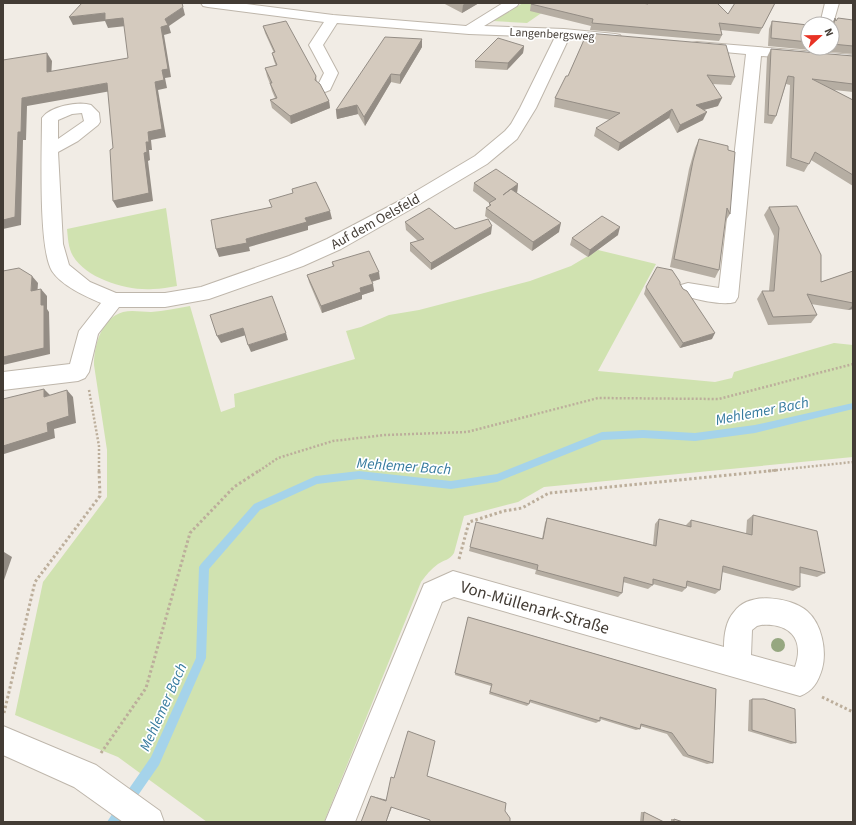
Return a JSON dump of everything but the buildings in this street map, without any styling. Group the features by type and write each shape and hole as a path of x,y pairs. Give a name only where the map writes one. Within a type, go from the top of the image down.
{"street":[{"name":"Langenbergsweg","path":"208,3 333,19 469,30 564,33 632,40"},
{"name":"Langenbergsweg","path":"469,30 512,3"},
{"path":"829,16 832,3"},
{"path":"325,87 331,73 316,45 333,19"},
{"name":"Auf dem Oelsfeld","path":"50,149 54,244 60,268 83,287 114,300 165,300 202,294 296,261 334,244 407,204 481,160 511,135 528,108 564,33"},
{"path":"685,45 754,51 800,52"},
{"path":"688,290 728,297 754,51"},
{"path":"839,56 853,59"},
{"path":"3,381 78,372 89,331 114,300"},
{"name":"Von-Müllenark-Straße","path":"340,822 433,593 452,584 800,682"},
{"path":"738,664 737,640 742,622 752,613 766,611 781,613 797,620 805,629 809,639 809,662 806,673 800,682"},
{"path":"3,740 94,782 146,820"}],"path":[{"path":"94,782 146,688 190,533 234,487 278,458 333,441 385,435 468,432 598,398 718,400 853,364"},
{"path":"3,718 35,582 100,496 98,439 88,382 78,372"},
{"path":"452,584 469,522 522,508 549,493 853,462"},
{"path":"800,682 826,700 853,712"}],"green space":[{"path":"523,3 556,3 527,23 493,21"},
{"path":"166,208 177,286 159,289 143,289 120,286 108,282 88,271 79,264 71,253 67,229"},
{"path":"598,250 656,264 598,371 715,382 732,378 734,372 834,343 853,345 853,457 544,487 518,502 464,516 454,553 449,559 433,568 421,582 324,822 207,822 118,757 15,715 43,582 107,497 107,450 94,358 97,341 100,334 104,326 115,315 123,312 151,312 190,306 221,412 235,407 234,394 355,359 346,331 361,327 389,315 419,310 530,281 571,266"}],"waterway":[{"name":"Mehlemer Bach","path":"128,800 155,761 201,658 204,567 257,507 316,480 359,475 451,485 497,478 602,436 643,434 695,437 755,429 853,406"},
{"name":"Mehlemer Bach","path":"113,822 122,809"}]}
